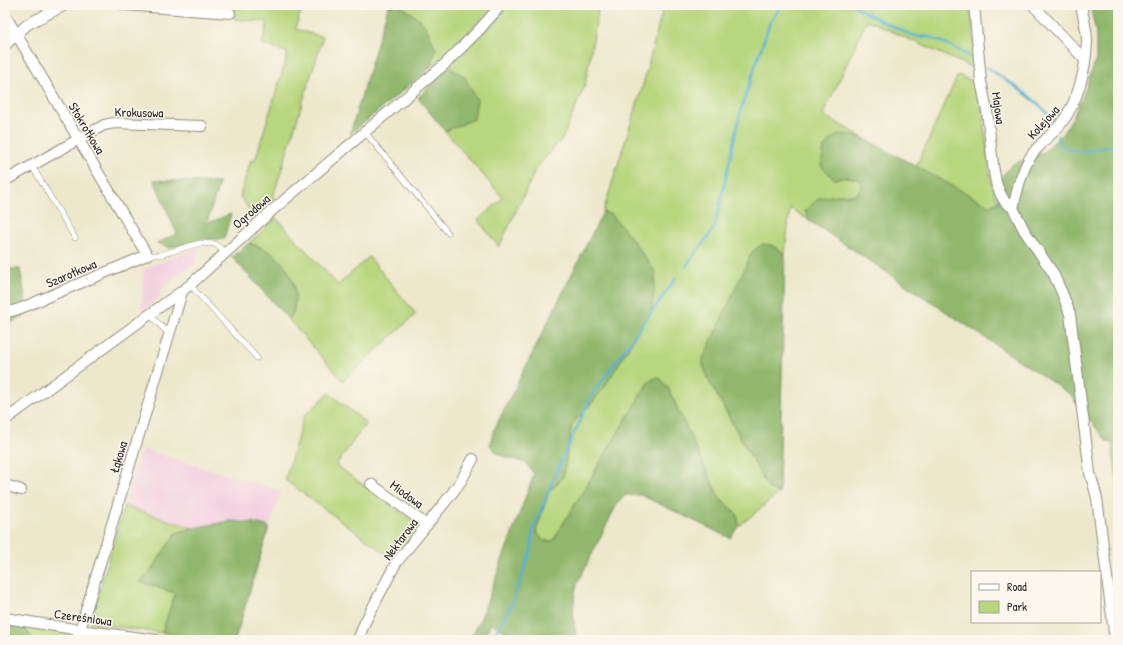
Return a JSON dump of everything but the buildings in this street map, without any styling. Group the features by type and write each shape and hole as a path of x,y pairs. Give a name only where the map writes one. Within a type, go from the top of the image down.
{"street":[{"path":"5,45 28,24 65,5"},
{"path":"124,5 230,13"},
{"name":"Ogrodowa","path":"5,420 182,292 275,208 444,65 479,30 501,5"},
{"name":"Majowa","path":"974,5 981,81 987,111 996,183 1005,202 1013,208 1024,230 1052,274 1063,295 1070,314 1090,473 1097,498 1115,640"},
{"path":"1033,5 1085,60"},
{"name":"Kolejowa","path":"1013,208 1021,179 1029,159 1043,140 1059,126 1072,109 1085,60 1087,40 1081,5"},
{"name":"Stokrotkowa","path":"5,15 147,255"},
{"name":"Krokusowa","path":"5,179 8,179 32,166 78,138 104,125 114,123 202,126"},
{"name":"Szarotkowa","path":"5,313 19,309 147,255"},
{"name":"Łąkowa","path":"80,630 182,292"},
{"name":"Nektarowa","path":"358,640 365,622 396,564 461,481 472,459"},
{"name":"Miodowa","path":"371,484 427,525"},
{"path":"5,485 22,490"},
{"name":"Czereśniowa","path":"5,618 80,630 158,640"}],"lane":[{"path":"365,132 448,233"},
{"path":"32,166 76,238"},
{"path":"147,255 160,255 200,243 215,244 225,252"},
{"path":"190,285 257,358"},
{"path":"150,315 169,334"}],"shaded area":[{"path":"199,247 194,264 181,271 161,290 159,297 141,314 144,269"},
{"path":"142,449 281,491 263,549 124,506"}],"green space":[{"path":"235,5 303,5 295,29 323,37 272,200 255,219 240,196 251,160 255,160 288,53 262,44 268,22 234,19"},
{"path":"398,5 493,5 490,11 429,69 436,50"},
{"path":"398,5 418,18 430,34 436,50 429,69 350,134 388,7"},
{"path":"507,5 599,5 585,85 562,139 537,167 499,247 478,220 503,198 445,131 474,119 464,76 448,67 499,18"},
{"path":"664,5 970,5 977,70 867,20 823,115 867,140 852,135 834,179 848,177 858,179 862,186 856,195 837,195 805,211 810,221 790,208 785,254 771,245 710,344 702,361 708,379 768,488 779,493 739,526 737,514 719,498 668,388 659,377 649,381 553,541 542,541 536,531 549,492 563,477 572,424 586,410 612,215 603,212 642,88"},
{"path":"1090,5 1118,5 1118,445 1106,441 1071,395 810,221 805,211 819,198 837,195 856,195 862,186 858,179 848,177 834,179 821,166 824,147 838,134 852,135 867,140 988,205 998,203 999,179 1013,164 1044,152 1063,133 1073,117 1085,91 1096,59 1096,33"},
{"path":"448,67 464,76 477,100 474,119 445,131 418,98"},
{"path":"958,75 979,84 991,181 998,203 988,205 916,167"},
{"path":"154,180 219,183 207,223 231,214 224,239 204,239 170,248 157,243 177,234"},
{"path":"603,212 612,215 629,235 656,273 652,309 604,388 572,424 563,477 549,492 536,531 543,541 553,541 649,381 659,377 668,388 719,498 737,514 739,526 730,538 641,495 625,495 617,504 577,584 574,598 574,612 577,640 518,640 491,623 483,640 470,640 481,618 534,474 526,463 499,455 490,445 494,430"},
{"path":"276,218 338,285 369,257 416,314 343,381 289,320 294,311 294,283 276,256 263,248 249,243"},
{"path":"249,243 263,248 272,254 281,261 287,269 292,279 295,300 289,320 232,257"},
{"path":"762,244 771,245 785,254 779,493 768,488 708,379 702,361 752,252"},
{"path":"5,269 20,269 25,296 24,317 5,325"},
{"path":"329,393 366,423 336,465 422,528 393,559 285,480 304,416"},
{"path":"1112,443 1118,445 1118,488"},
{"path":"124,506 193,528 176,533 150,572 140,582 175,593 162,633 90,623"},
{"path":"230,521 255,523 269,527 235,640 209,640 162,633 175,593 140,582 150,572 176,533"},
{"path":"5,622 22,625 34,640 5,640"},
{"path":"22,625 119,640 34,640"}],"waterway":[{"path":"686,266 715,226 741,109 770,22 782,5"},
{"path":"852,5 900,30 916,36 928,37 940,41 972,58"},
{"path":"987,67 1032,99 1054,122"},
{"path":"1058,136 1060,145 1070,150 1080,152 1118,145"},
{"path":"494,635 511,606 531,550 533,530 558,468 592,395 676,278"}]}
